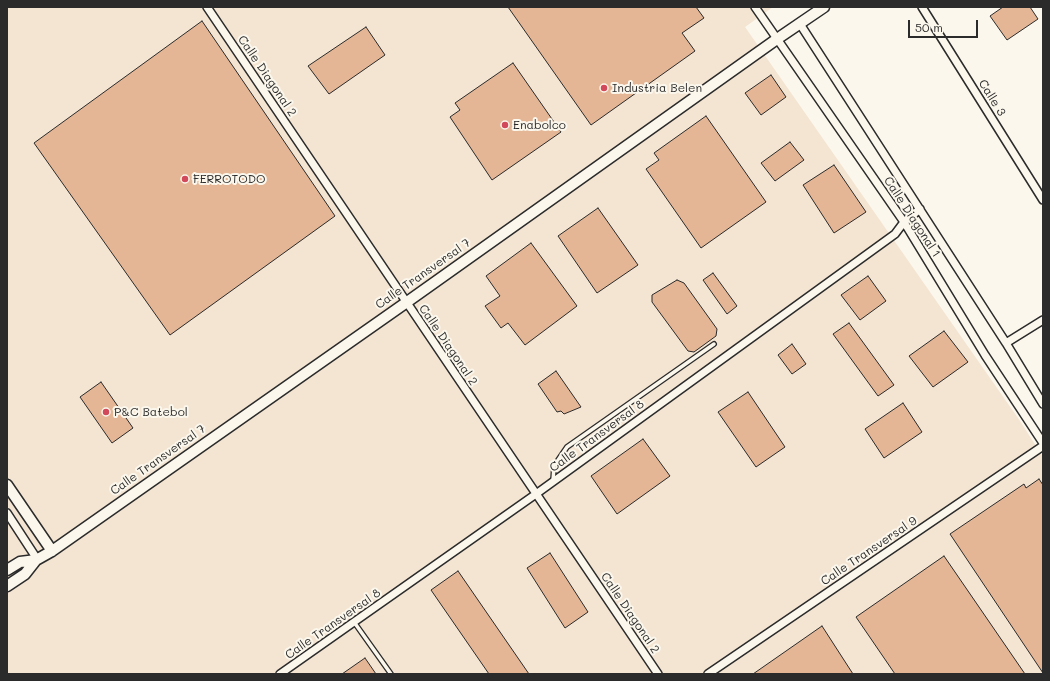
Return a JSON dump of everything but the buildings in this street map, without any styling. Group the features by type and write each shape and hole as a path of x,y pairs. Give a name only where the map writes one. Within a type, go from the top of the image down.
{"street":[{"name":"Calle Diagonal 2","path":"207,7 658,674"},
{"name":"Calle Diagonal 1","path":"755,7 904,222 985,355 1043,444"},
{"name":"Calle Transversal 7","path":"7,586 25,574 37,560 407,302 824,7"},
{"name":"Calle 3","path":"922,7 1043,200"},
{"name":"Calle Diagonal 1","path":"800,24 1006,343 1043,404"},
{"name":"Calle Transversal 8","path":"280,674 553,482 895,234 904,222 920,209"},
{"path":"1006,343 1043,320"},
{"name":"Calle Transversal 9","path":"708,674 1043,444"},
{"path":"7,485 52,551"},
{"path":"7,513 37,560"},
{"name":"Calle Transversal 7","path":"7,570 20,562 37,560"}],"lane":[{"path":"553,482 554,466 567,447 714,344"},
{"path":"354,622 392,674"}],"shaded area":[{"path":"7,7 773,7 745,27 1020,421 1043,457 1043,674 7,674"}],"place":[{"name":"Industria Belen","path":"604,88"},
{"name":"Enabolco","path":"505,125"},
{"name":"FERROTODO","path":"185,179"},
{"name":"P&C Batebol","path":"106,412"}]}
